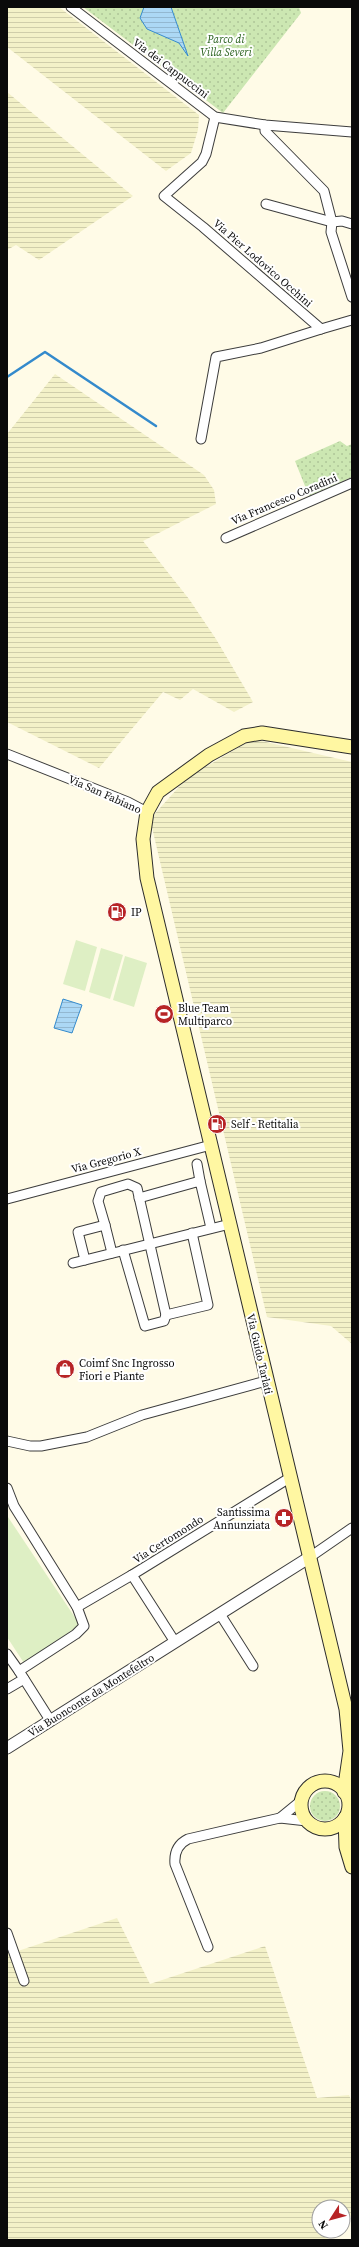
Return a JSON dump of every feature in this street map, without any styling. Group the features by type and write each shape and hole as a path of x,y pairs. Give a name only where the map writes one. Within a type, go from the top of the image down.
{"main road":[{"path":"146,812 158,792 209,755 244,736 276,734 352,747"},
{"name":"Via San Fabiano","path":"146,812 143,839 147,878 162,942"},
{"path":"162,942 174,1017 187,1070 202,1108"},
{"name":"Via Guido Tarlati","path":"162,942 266,1381 349,1709 349,1791"},
{"path":"174,1017 176,1017 193,1070"},
{"path":"329,1782 338,1777 348,1766"},
{"path":"346,1847 325,1829 312,1826 303,1815 302,1800 309,1788 322,1782 329,1782 349,1791 346,1847 352,1867"},
{"path":"325,1829 340,1824 348,1814"}],"street":[{"name":"Via dei Cappuccini","path":"71,7 215,117 265,125 352,132"},
{"name":"Via Pier Lodovico Occhini","path":"215,117 206,154 202,162 164,196 204,227 321,329"},
{"path":"265,125 265,131 324,191 332,222 331,232 352,297"},
{"path":"266,204 332,222 342,221 352,224"},
{"path":"201,439 216,357 261,348 352,320"},
{"name":"Via Francesco Coradini","path":"226,538 352,483"},
{"name":"Via San Fabiano","path":"7,754 128,802 146,812"},
{"name":"Via Gregorio X","path":"7,1199 211,1145"},
{"path":"197,1164 211,1228"},
{"path":"139,1198 200,1181"},
{"path":"112,1253 98,1201 101,1192 128,1184 137,1188 166,1315 164,1321 145,1326 123,1250"},
{"path":"73,1263 230,1224"},
{"path":"85,1260 78,1232 105,1225"},
{"path":"166,1315 208,1304 192,1233"},
{"path":"7,1441 30,1446 41,1446 87,1437 142,1414 266,1381"},
{"name":"Via Certomondo","path":"77,1606 132,1575 290,1477"},
{"path":"7,1488 14,1506 77,1606 84,1626 76,1634 21,1675 7,1689"},
{"path":"310,1557 352,1528"},
{"name":"Via Buonconte da Montefeltro","path":"7,1748 310,1557"},
{"path":"132,1575 175,1642"},
{"path":"220,1614 253,1666"},
{"path":"7,1654 50,1720"},
{"path":"280,1818 302,1800"},
{"path":"208,1948 176,1864 177,1849 188,1839 280,1818 307,1821"},
{"path":"7,1933 24,1981"}],"shaded area":[{"path":"7,7 59,7 199,115 198,130 191,153 166,171 7,47"},
{"path":"7,92 133,196 39,260 16,245 7,250"},
{"path":"55,374 204,475 214,490 216,504 143,541 189,599 216,639 253,702 234,712 193,689 180,700 163,692 99,768 7,722 7,434"},
{"path":"253,739 352,762 352,1344 331,1326 267,1317 150,819 187,778"},
{"path":"117,1918 150,1984 265,1946 317,2098 349,2095 352,2102 352,2215 351,2216 351,2199 311,2199 311,2239 327,2239 326,2240 7,2240 7,1940 12,1953"}],"green space":[{"name":"Parco di Villa Severi","path":"83,7 144,7 140,18 147,29 179,43 188,56 171,7 299,7 301,13 223,113"},
{"path":"340,441 347,446 352,444 352,477 309,496 295,461"},
{"path":"76,940 97,947 85,991 63,984"},
{"path":"101,948 123,955 110,999 89,992"},
{"path":"125,956 147,963 134,1007 113,1000"},
{"path":"8,1517 80,1625 24,1663 7,1637"},
{"path":"325,1791 336,1795 340,1806 336,1817 325,1821 314,1817 310,1806 314,1795"}],"water":[{"path":"144,7 171,7 188,56 179,43 147,29 140,18"},
{"path":"63,999 82,1005 72,1033 54,1028"}],"waterway":[{"path":"7,377 45,352 156,426"}],"place":[{"name":"IP","path":"117,912"},
{"name":"Blue Team Multiparco","path":"164,1014"},
{"name":"Self - Retitalia","path":"217,1124"},
{"name":"Coimf Snc Ingrosso Fiori e Piante","path":"65,1369"},
{"name":"Santissima Annunziata","path":"284,1518"}]}
